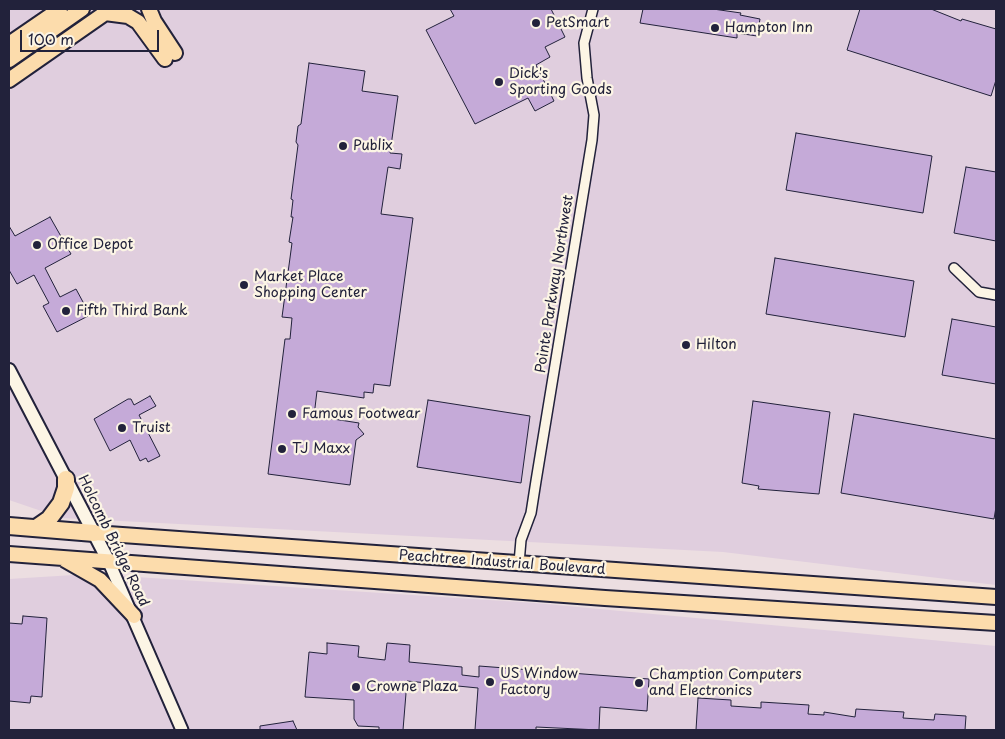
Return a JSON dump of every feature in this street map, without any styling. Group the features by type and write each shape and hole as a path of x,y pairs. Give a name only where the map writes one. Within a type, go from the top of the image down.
{"highway":[{"path":"9,44 60,9"},
{"path":"9,60 82,9"},
{"path":"9,80 108,11 138,22 170,56 149,9"},
{"path":"36,528 49,519 61,503 66,488 66,480"},
{"name":"Peachtree Industrial Boulevard","path":"9,526 458,560 519,562 708,578 994,594"},
{"name":"Peachtree Industrial Boulevard","path":"9,554 605,598 996,623"},
{"path":"60,557 100,580 134,616"}],"main road":[{"name":"Holcomb Bridge Road","path":"9,370 108,560"}],"street":[{"name":"Pointe Parkway Northwest","path":"519,562 521,540 530,514 536,481 592,140 594,114 587,78 584,43 593,9"},
{"path":"954,268 979,292 996,295"},
{"name":"Holcomb Bridge Road","path":"108,560 182,730"}],"shaded area":[{"path":"9,9 996,9 996,585 723,552 62,518 9,500"},
{"path":"90,574 535,603 996,646 996,730 9,730 9,579"}],"building":[{"name":"Dick's Sporting Goods","path":"450,9 551,9 565,37 545,47 550,57 536,65 554,101 535,111 528,98 475,124 426,30 454,16"},
{"name":"Hampton Inn","path":"643,9 713,9 741,13 740,15 760,19 757,36 737,33 737,38 640,23"},
{"path":"860,9 931,9 961,21 962,19 996,29 996,80 991,96 847,50"},
{"path":"309,63 365,71 362,91 398,96 390,153 402,154 400,169 388,167 381,214 413,218 390,386 374,384 373,393 364,392 364,398 317,391 314,416 359,423 358,427 364,434 356,440 350,485 268,474 285,339 290,339 292,318 282,317 292,243 289,242 293,217 291,217 293,200 291,199 298,145 296,142 298,126 301,124"},
{"path":"796,133 932,156 923,213 786,190"},
{"path":"966,167 996,172 996,241 954,233"},
{"name":"Office Depot","path":"50,217 71,254 45,268 60,297 76,289 90,315 57,332 43,306 49,303 34,275 17,284 9,270 9,226 15,236"},
{"path":"775,258 914,281 905,337 766,314"},
{"path":"952,319 996,327 996,384 942,375"},
{"name":"Truist","path":"150,396 156,406 139,415 160,456 148,462 146,458 140,461 130,440 110,451 94,419 128,399 131,399 134,405"},
{"path":"428,400 530,416 521,483 417,467"},
{"path":"753,401 830,412 819,494 758,489 759,486 742,483"},
{"path":"854,414 996,439 996,507 994,519 841,493"},
{"path":"23,616 47,618 42,697 31,696 30,703 9,701 9,623 22,624"},
{"path":"327,643 359,646 358,657 385,660 387,643 410,645 409,662 462,667 462,675 479,677 479,666 649,679 647,711 600,707 599,730 536,727 536,730 475,730 478,688 407,681 403,730 379,730 379,727 358,726 354,719 354,700 305,697 309,652 327,654"},
{"path":"698,698 731,700 731,706 761,708 761,702 809,705 808,714 824,715 824,712 855,717 856,709 904,712 903,718 934,720 935,714 966,716 965,730 696,730"},
{"path":"293,721 297,730 260,730 260,726"}],"place":[{"name":"PetSmart","path":"536,23"},
{"name":"Hampton Inn","path":"715,28"},
{"name":"Dick's Sporting Goods","path":"499,82"},
{"name":"Publix","path":"343,146"},
{"name":"Office Depot","path":"37,245"},
{"name":"Market Place Shopping Center","path":"244,285"},
{"name":"Fifth Third Bank","path":"66,311"},
{"name":"Hilton","path":"686,345"},
{"name":"Famous Footwear","path":"292,414"},
{"name":"Truist","path":"122,428"},
{"name":"TJ Maxx","path":"282,449"},
{"name":"US Window Factory","path":"490,682"},
{"name":"Chamption Computers and Electronics","path":"639,683"},
{"name":"Crowne Plaza","path":"356,687"}]}
